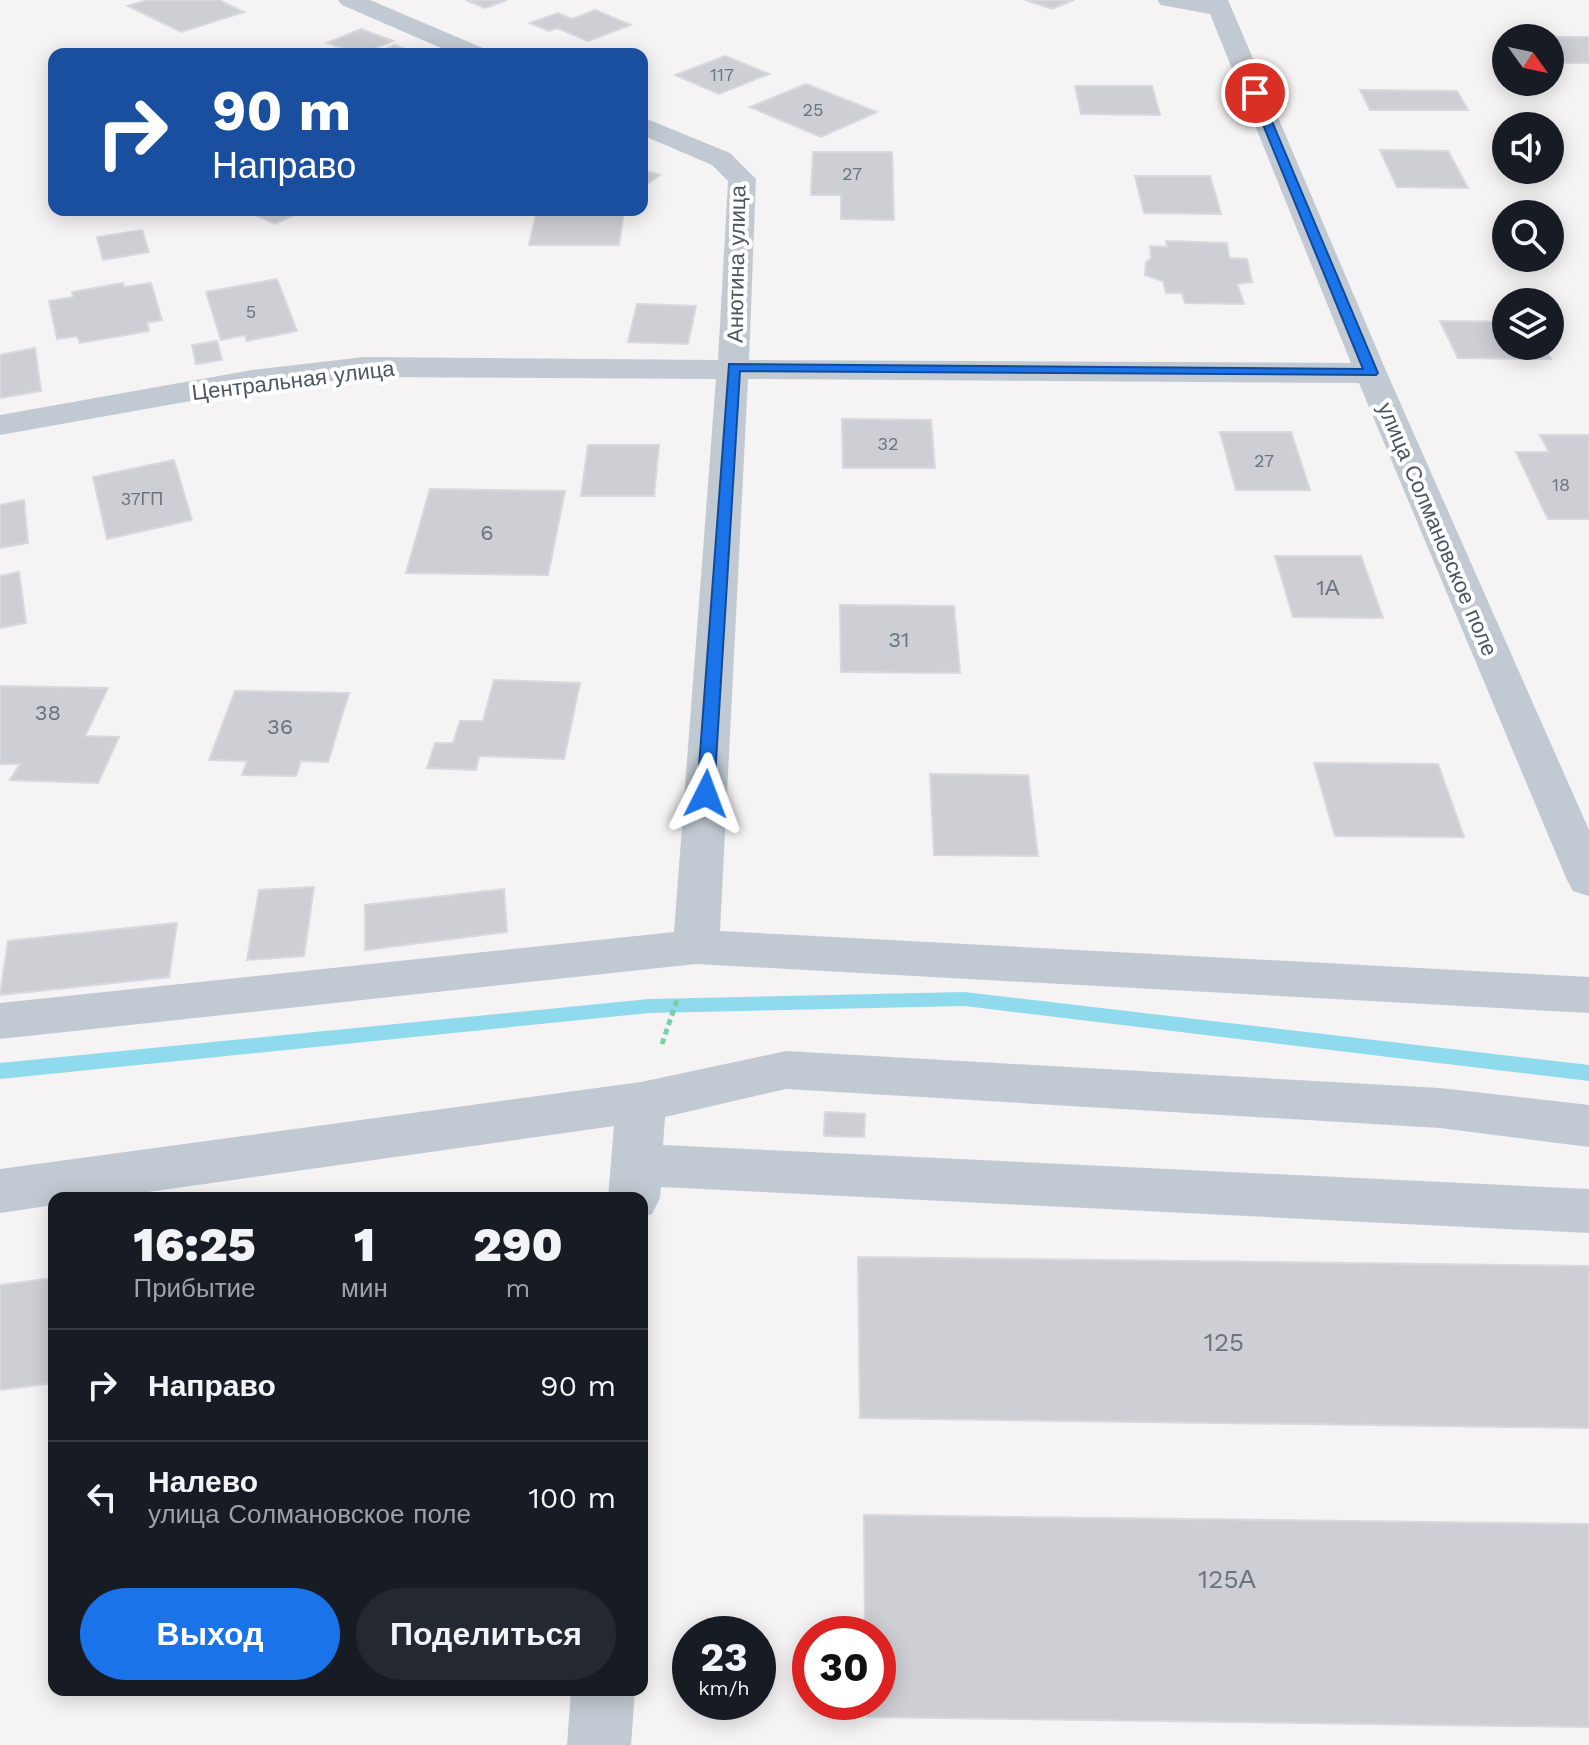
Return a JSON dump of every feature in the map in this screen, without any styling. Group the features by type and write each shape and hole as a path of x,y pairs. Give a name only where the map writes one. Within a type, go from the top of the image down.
{"street":[{"path":"350,0 462,48"},
{"path":"1169,0 1218,5"},
{"name":"улица Солмановское поле","path":"1218,5 1371,373 1589,880"},
{"name":"Анютина улица","path":"648,128 721,159 742,179 696,947"},
{"name":"Центральная улица","path":"0,425 252,380 364,367 1371,373"},
{"path":"0,1021 696,947 1589,995"},
{"path":"0,1191 641,1102 786,1070 1440,1108 1589,1126"},
{"path":"641,1102 636,1182 1589,1211"},
{"path":"599,1745 603,1696"}],"path":[{"path":"641,1102 696,947"}],"building":[{"path":"147,0 219,0 244,12 181,32 128,6"},
{"path":"466,0 507,0 485,8"},
{"path":"1025,0 1074,0 1052,9"},
{"path":"595,10 631,25 588,41 557,28 549,31 530,23 558,13 572,19"},
{"path":"361,29 393,41 376,48 342,48 327,43"},
{"path":"1564,37 1589,37 1589,63 1565,63"},
{"path":"725,56 769,74 719,94 675,75"},
{"path":"806,84 877,112 821,137 750,107"},
{"path":"1075,86 1152,86 1160,115 1081,114"},
{"path":"1360,90 1457,91 1468,110 1370,110"},
{"path":"1380,150 1448,151 1468,188 1397,187"},
{"path":"813,152 892,152 894,220 841,219 841,195 811,195"},
{"path":"648,172 660,175 648,184"},
{"path":"1135,176 1210,176 1221,214 1144,213"},
{"path":"257,216 292,216 275,224"},
{"path":"536,216 623,216 619,245 529,245"},
{"path":"142,230 149,252 103,260 97,237"},
{"path":"1166,241 1227,243 1229,258 1247,259 1252,282 1237,284 1244,304 1185,303 1182,293 1166,293 1163,281 1145,275 1146,262 1151,258 1150,246 1167,247"},
{"path":"277,279 297,331 247,341 245,335 221,340 206,292"},
{"path":"123,283 124,287 151,283 162,320 147,323 149,331 80,343 77,336 57,339 49,301 73,297 72,292"},
{"path":"637,304 696,306 688,344 628,342"},
{"path":"1440,321 1492,322 1492,358 1458,358"},
{"path":"217,341 222,360 196,364 192,345"},
{"path":"35,348 41,391 0,398 0,355"},
{"path":"842,419 931,420 935,468 843,468"},
{"path":"1220,432 1291,432 1310,490 1236,490"},
{"path":"1540,435 1589,435 1589,519 1548,519 1516,452 1549,452"},
{"path":"588,445 659,445 654,496 581,496"},
{"path":"174,460 192,520 107,539 93,477"},
{"path":"430,489 565,491 548,575 406,573"},
{"path":"24,500 28,543 0,548 0,505"},
{"path":"1275,556 1361,556 1383,618 1293,617"},
{"path":"19,572 26,623 0,628 0,576"},
{"path":"840,605 954,606 960,673 841,672"},
{"path":"494,680 580,683 564,759 479,756 476,770 427,768 435,743 453,743 460,721 483,721"},
{"path":"0,686 108,688 85,736 119,737 98,783 10,780 20,764 0,764"},
{"path":"235,691 349,693 328,762 301,761 296,776 242,775 247,761 209,760"},
{"path":"1314,763 1438,764 1464,837 1335,836"},
{"path":"930,774 1028,775 1038,856 934,855"},
{"path":"314,887 304,956 247,960 259,890"},
{"path":"504,889 507,932 365,950 365,905"},
{"path":"177,923 169,977 0,995 8,941"},
{"path":"825,1112 865,1114 864,1137 824,1136"},
{"path":"858,1257 1589,1266 1589,1428 860,1418"},
{"path":"48,1279 48,1384 0,1390 0,1285"},
{"path":"864,1515 1589,1524 1589,1727 896,1717 896,1616 865,1616"}],"waterway":[{"path":"0,1071 649,1006 964,999 1589,1073"}],"route":[{"path":"706,794 733,367 1371,373 1255,93"}]}
